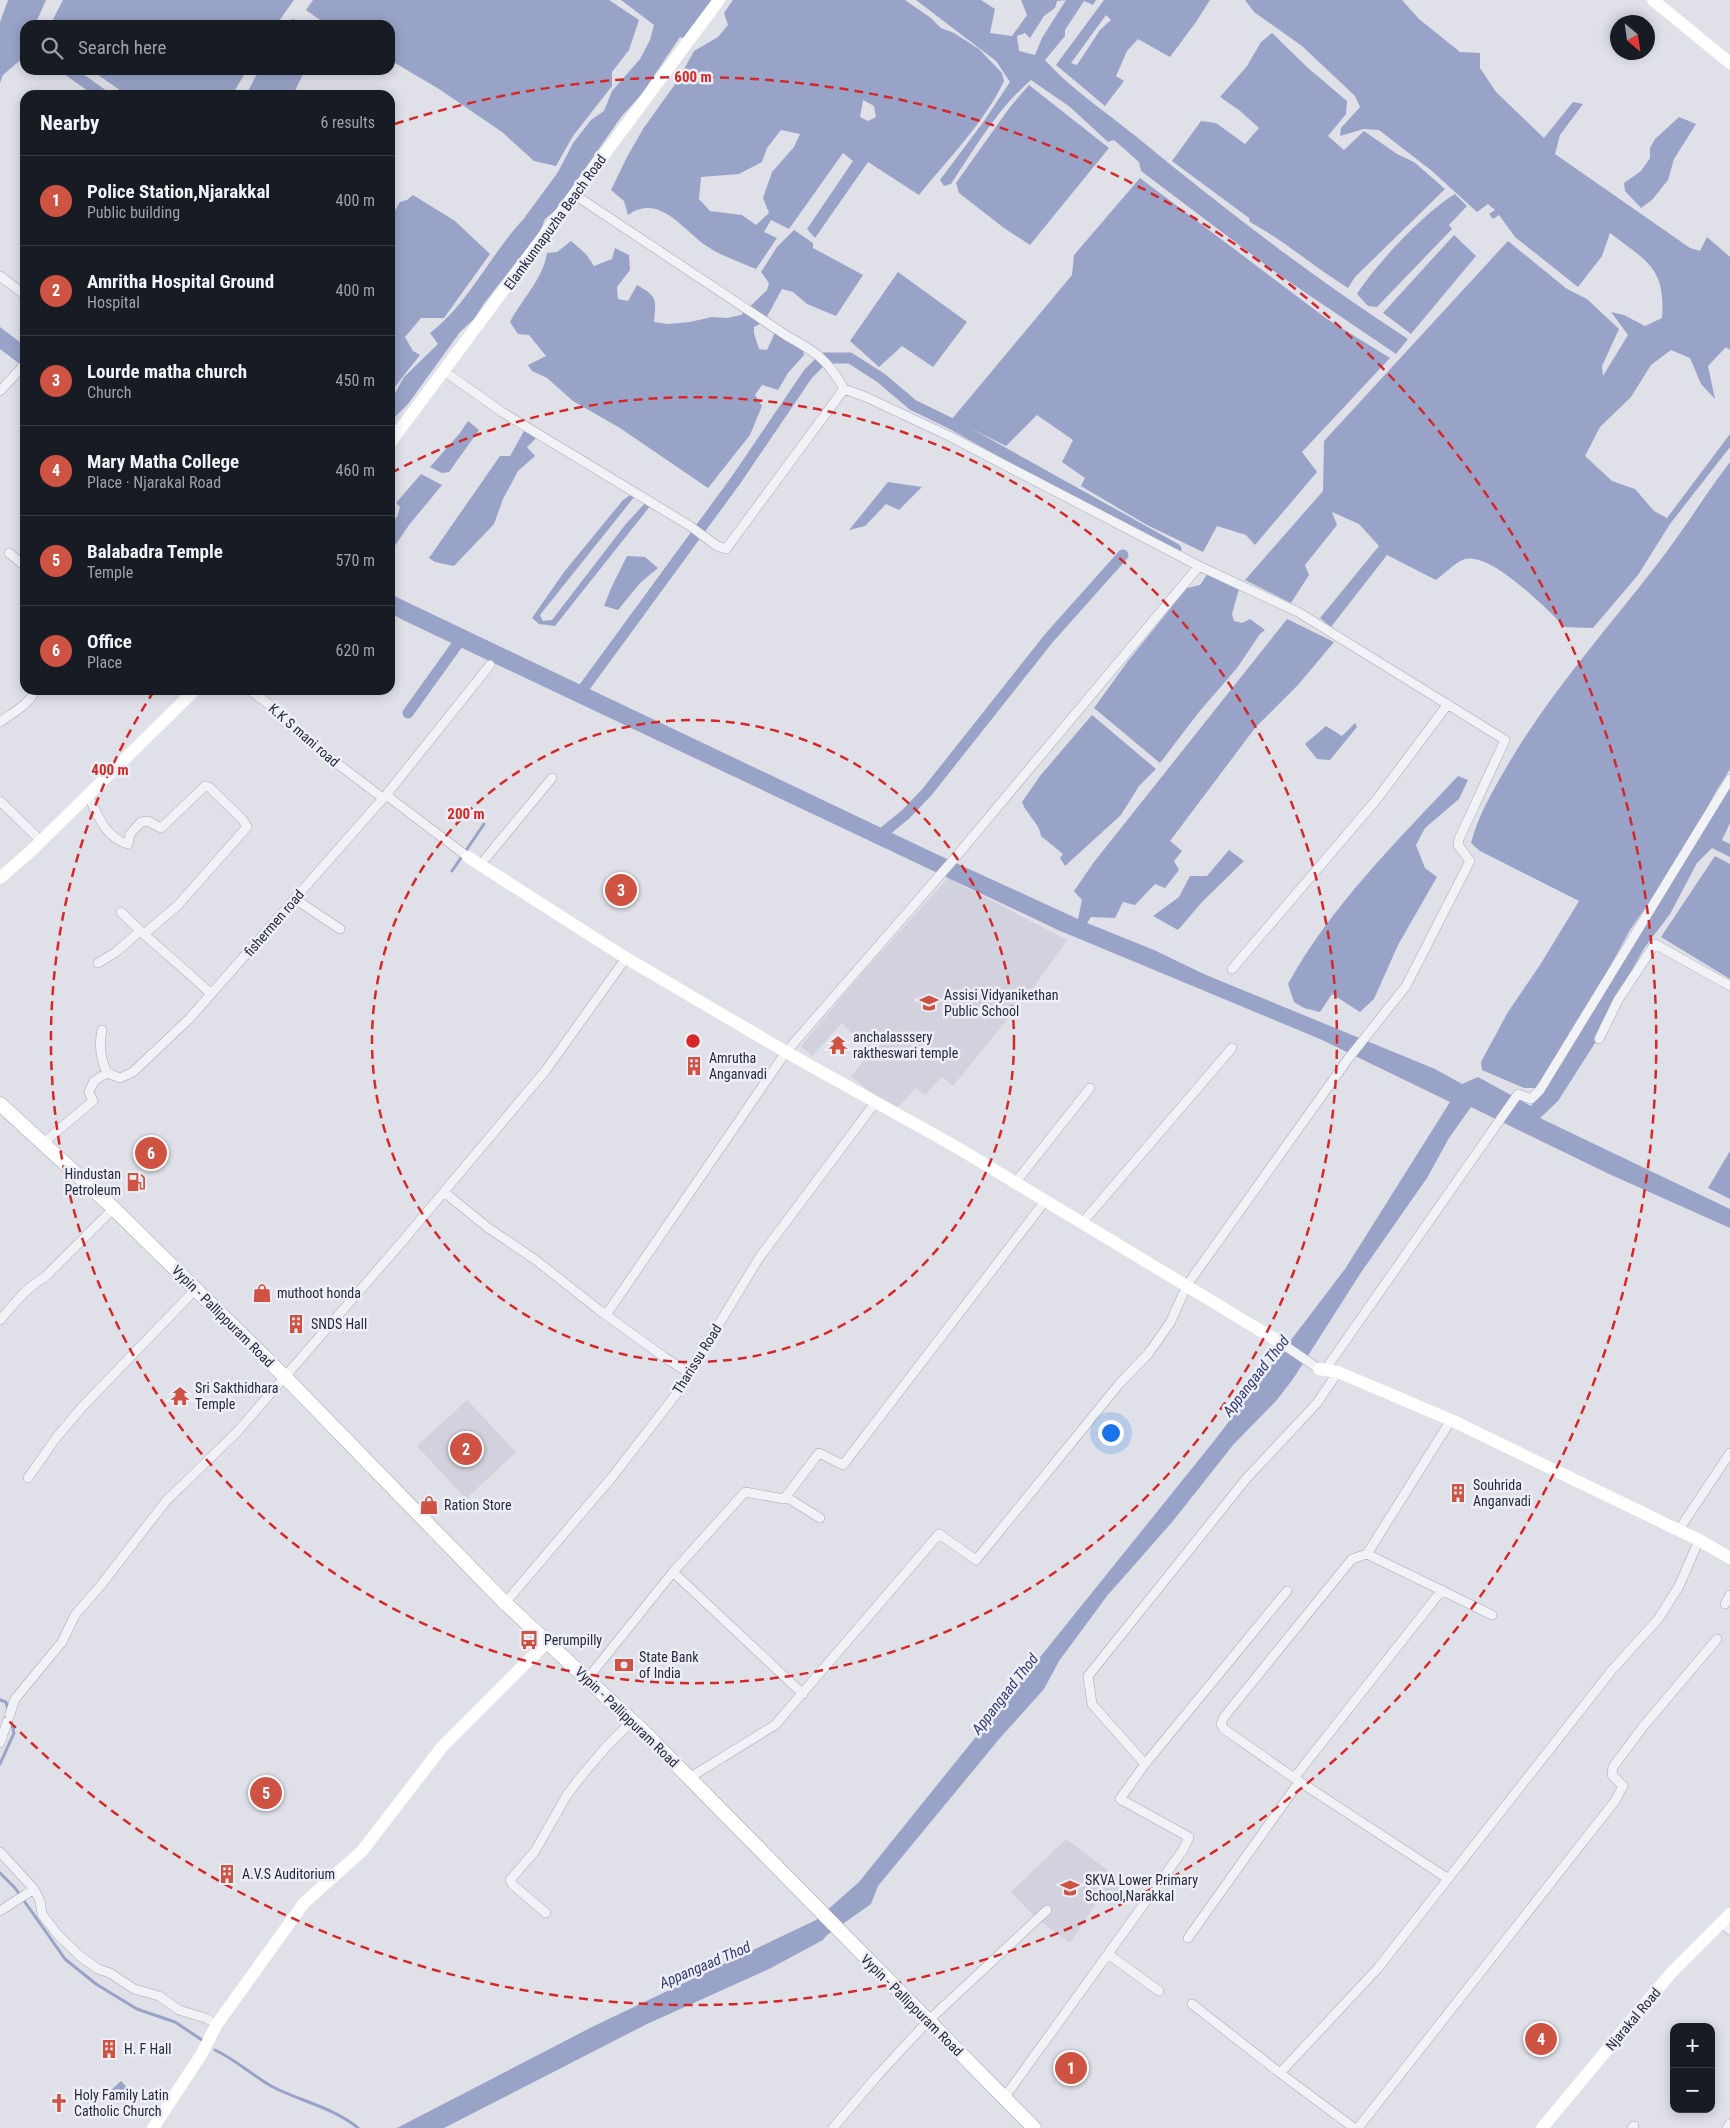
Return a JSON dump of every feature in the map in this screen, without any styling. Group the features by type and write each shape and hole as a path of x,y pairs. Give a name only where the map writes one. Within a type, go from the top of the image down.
{"main road":[{"name":"Vypin - Pallippuram Road","path":"0,1104 114,1208 285,1377 505,1603 588,1678 632,1721 1034,2128"}],"street":[{"name":"Elamkunnapuzha Beach Road","path":"395,437 718,0"},
{"path":"1653,0 1730,63"},
{"path":"575,195 781,333 813,350 834,371 844,390 866,397 949,436 1199,566 1298,612 1505,740 1459,839 1458,845 1470,861 1406,986 1348,1058 1187,1285 1170,1323 1148,1354 1120,1383 976,1560 939,1534 776,1725 689,1778"},
{"path":"0,276 20,290"},
{"path":"0,391 20,369"},
{"path":"444,371 502,412 700,533 717,546 726,549 844,390"},
{"path":"10,553 20,562"},
{"path":"606,1315 786,1052 939,877 1199,566"},
{"name":"fishermen road","path":"107,1073 120,1078 133,1072 189,1019 385,796 490,665"},
{"path":"0,722 26,703 32,695"},
{"path":"0,878 41,841 191,695"},
{"name":"K.K S mani road","path":"256,695 280,712 281,718 310,743 464,854"},
{"path":"1232,969 1377,799 1448,704"},
{"path":"481,864 552,778"},
{"path":"1145,1764 1092,1704 1088,1676 1246,1479 1317,1403 1327,1370 1498,1122 1518,1094 1530,1099 1540,1090 1730,779"},
{"path":"88,795 97,816 110,834 120,842 128,844 130,834 141,822 148,821 161,828 205,786 242,819 247,827 205,872 178,905 116,952 98,962"},
{"path":"0,801 41,841"},
{"path":"464,854 626,958 875,1103 958,1148 1327,1370 1451,1420 1698,1540 1730,1558"},
{"path":"295,899 340,929"},
{"path":"121,912 184,967 211,994"},
{"path":"1599,1039 1618,1000 1655,944 1730,986"},
{"path":"0,1743 15,1698 62,1642 75,1615 102,1585 166,1501 231,1439 444,1192 546,1070 626,958"},
{"path":"43,1143 93,1101 89,1092 94,1082 107,1073 103,1064 100,1045 102,1030"},
{"path":"1082,1223 1232,1048"},
{"path":"1015,1183 1090,1088"},
{"name":"Tharissu Road","path":"505,1603 613,1476 677,1393 759,1258 875,1103"},
{"path":"444,1192 664,1358 689,1373"},
{"path":"784,1499 819,1453 843,1465 1045,1201"},
{"path":"0,1320 16,1301 35,1283 45,1277 114,1208"},
{"path":"28,1478 56,1438 83,1406 196,1290"},
{"path":"1447,1878 1296,1780 1224,1729 1221,1724 1224,1717 1352,1559 1367,1554 1451,1420"},
{"path":"1678,1531 1730,1452"},
{"path":"588,1678 673,1572 745,1492 786,1498 820,1518"},
{"path":"1280,2073 1378,1968 1612,1670 1659,1618 1679,1586 1698,1540"},
{"path":"1367,1554 1492,1615"},
{"path":"673,1572 803,1694"},
{"path":"1188,1938 1296,1780 1442,1590"},
{"path":"1004,2098 1183,1850 1189,1837 1120,1800 1145,1764 1287,1591"},
{"path":"1725,1604 1730,1595"},
{"path":"1358,2128 1615,1801 1623,1786 1612,1775 1613,1767 1642,1728 1717,1639"},
{"path":"153,2128 201,2054 217,2024 304,1903 362,1851 442,1747 547,1642"},
{"path":"546,1913 513,1885 510,1880 535,1851 567,1795 579,1779 607,1746 632,1721"},
{"path":"0,1852 34,1889 40,1901 42,1914 58,1935 80,1956 98,1970 110,1973 134,1989 159,1996 179,2010 217,2024"},
{"path":"0,1911 34,1889"},
{"path":"833,2128 877,2076 928,2021 1046,1910"},
{"name":"Njarakal Road","path":"1544,2127 1671,1973 1727,1923"},
{"path":"1108,1954 1158,1991"},
{"path":"1192,2004 1354,2128"},
{"path":"1727,2128 1730,2124"}],"shaded area":[{"name":"Assisi Vidyanikethan Public School","path":"948,878 1067,940 1036,984 953,1086 942,1077 925,1095 916,1088 896,1109 880,1100 851,1076 870,1053 842,1023 812,1056 801,1046 858,978"},
{"path":"467,1400 516,1452 466,1499 417,1446"},
{"name":"SKVA Lower Primary School,Narakkal","path":"1066,1839 1126,1884 1110,1905 1099,1899 1070,1943 1035,1917 1011,1892"}],"water":[{"path":"8,0 46,0 37,20 20,20 20,60 3,75 0,83 0,22"},
{"path":"63,0 294,0 280,20 53,20"},
{"path":"313,0 609,0 639,20 629,50 612,72 612,86 573,136 556,166 534,161 502,132 439,89 395,63 395,20 320,20 306,10"},
{"path":"621,0 712,0 683,38 680,37 641,95 621,117 557,209 545,219 540,232 485,302 474,319 460,332 408,404 395,417 395,393 404,377 438,344 430,333 443,322 466,296 519,224 529,213 557,192 556,176 573,143 591,120 604,111 612,91 640,59 650,40 654,25"},
{"path":"733,0 905,0 931,18 941,28 954,33 979,49 1002,73 1004,81 976,126 919,195 868,162 815,238 807,229 853,161 843,153 789,229 771,220 764,232 777,238 756,269 713,250 663,212 652,208 640,209 628,215 624,201 611,190 643,129 678,80 694,51 718,37 728,25 724,13","holes":["863,100 874,106 876,117 868,121 860,117","781,130 800,134 794,147 772,172 763,198 769,213 756,225 742,215 710,211 699,199 701,177 739,174 762,162 767,148"]},
{"path":"916,0 981,0 995,9 990,33 1012,36 1027,15 1021,0 1066,0 1096,0 1093,5 1084,1 1065,30 1065,36 1045,60 1055,71 1236,217 1338,292 1408,339 1396,354 1275,272 1141,171 1139,162 1114,140 1108,142 1070,107 1031,80 998,116 951,184 944,186 940,180 984,121 1010,82 996,61","holes":["1066,0 1042,38 1035,55 1019,51 1017,36 1025,33 1030,38 1044,16 1055,8 1057,1"]},
{"path":"1104,0 1210,0 1170,57 1138,39 1127,51 1116,76 1124,81 1105,106 1056,65","holes":["1106,15 1111,20 1100,30 1077,65 1071,63"]},
{"path":"1245,0 1402,0 1419,19 1460,52 1480,53 1480,68 1496,92 1544,138 1573,102 1583,104 1560,135 1555,154 1690,248 1700,251 1707,237 1730,257 1730,350 1726,347 1708,366 1715,399 1701,384 1690,358 1671,350 1651,365 1631,397 1600,427 1585,456 1612,481 1635,489 1654,511 1667,518 1730,434 1730,447 1670,524 1638,575 1593,628 1565,627 1518,584 1489,564 1476,559 1462,560 1436,580 1387,555 1331,627 1320,618 1379,546 1359,524 1332,512 1337,525 1305,565 1309,575 1291,603 1245,580 1323,491 1324,441 1508,241 1567,289 1587,299 1619,329 1602,366 1603,376 1628,335 1611,312 1624,315 1645,326 1662,318 1662,301 1661,287 1651,267 1610,233 1602,256 1578,287 1515,237 1499,215 1493,219 1489,214 1495,210 1488,204 1477,212 1432,171 1379,130 1364,129 1340,136 1341,128 1360,107 1355,96 1302,46 1254,12"},
{"path":"1272,33 1308,68 1347,101 1346,114 1328,136 1344,150 1364,131 1397,154 1414,162 1445,189 1355,277 1348,288 1275,237 1250,222 1249,218 1172,161 1201,121 1216,123 1245,144 1259,128 1239,110 1220,97 1247,66 1261,42"},
{"path":"98,75 244,75 235,90 120,90"},
{"path":"256,75 303,75 295,90 249,90"},
{"path":"1029,85 1109,148 1030,245 1004,228 959,193 956,183 1010,107"},
{"path":"1679,117 1696,124 1674,159 1668,180 1652,200 1641,208 1625,191 1624,183 1641,171 1650,158 1650,148 1655,139"},
{"path":"1140,178 1327,319 1390,358 1302,452 1317,472 1255,545 1246,535 1217,526 1203,552 1147,525 1081,486 1085,478 1062,462 1073,440 1037,415 1006,446 952,419 1072,275 1074,255"},
{"path":"1455,194 1467,206 1449,225 1452,229 1377,307 1368,306 1357,294 1365,282 1388,254 1416,225"},
{"path":"413,195 455,221 490,254 444,318 421,318 405,337 413,351 420,355 395,387 395,210 400,202 407,200"},
{"path":"794,230 813,243 813,248 863,275 836,316 807,304 793,292 782,289 764,322 754,327 759,349 767,350 778,326 802,346 804,355 788,373 778,390 762,385 755,395 762,406 750,435 708,488 620,428 573,401 547,378 532,371 528,365 546,356 529,335 518,334 510,322 537,280 547,253 557,252 571,241 586,254 594,266 612,259 615,248 629,255 630,270 617,287 618,299 628,301 637,285 644,289 654,299 654,322 668,324 712,317 727,318 741,315 767,290 769,283 761,272 777,247"},
{"path":"1454,235 1476,256 1411,334 1383,313"},
{"path":"898,272 967,322 933,367 902,346 879,367 850,341"},
{"path":"0,327 20,342 20,364 0,349"},
{"path":"468,421 479,430 449,472 442,473 430,467 460,433"},
{"path":"524,431 536,438 527,447 535,456 518,471 503,499 494,524 454,566 435,562 429,558 500,456 510,456"},
{"path":"1730,462 1730,769 1684,852 1630,930 1593,998 1541,1080 1535,1088 1524,1088 1482,1070 1481,1062 1508,1012 1540,965 1579,901 1480,851 1471,843 1474,833 1481,814 1522,741 1577,665 1665,554"},
{"path":"421,474 442,485 409,525 395,546 395,519 400,507 396,503"},
{"path":"888,482 922,487 899,510 886,504 865,526 849,530"},
{"path":"633,493 635,496 540,615 543,621 552,620 625,525 646,502 651,505 555,626 539,624 532,618 564,572 623,500"},
{"path":"627,556 645,557 658,568 640,583 618,610 604,606 612,586"},
{"path":"1208,573 1239,589 1232,614 1234,621 1242,623 1250,619 1265,630 1260,634 1237,668 1199,712 1160,763 1094,708 1128,661 1187,588 1200,585"},
{"path":"395,596 934,853 1078,919 1082,900 1074,891 1094,862 1287,619 1334,642 1298,685 1255,728 1170,841 1182,851 1174,861 1179,870 1165,888 1155,884 1135,905 1123,902 1115,918 1091,917 1087,923 1154,950 1206,975 1435,1069 1462,1084 1478,1077 1531,1106 1582,1027 1730,782 1730,823 1722,840 1730,844 1730,857 1712,848 1697,863 1670,914 1645,947 1601,1024 1595,1043 1558,1101 1540,1118 1730,1209 1730,1228 1609,1174 1471,1107 1449,1138 1427,1178 1360,1274 1293,1379 1276,1401 1233,1445 1173,1521 1107,1596 1059,1661 1044,1689 1000,1738 878,1886 871,1904 827,1935 823,1940 769,1969 647,2024 444,2128 397,2128 592,2027 816,1920 859,1882 1214,1441 1345,1269 1450,1102 1320,1039 1058,930 395,616"},
{"path":"1092,715 1156,769 1139,786 1121,815 1065,866 1060,858 1063,854 1041,836 1038,827 1022,802 1040,776"},
{"path":"1355,723 1357,727 1330,760 1317,759 1305,744 1326,726 1342,736"},
{"path":"1458,776 1468,780 1459,799 1425,828 1416,845 1425,868 1437,877 1398,945 1374,999 1360,1012 1332,994 1320,1012 1304,1008 1294,1002 1288,984 1324,928 1366,875"},
{"path":"1229,850 1244,861 1202,902 1178,930 1153,916 1179,897 1190,876 1207,876"},
{"path":"1715,856 1730,864 1730,979 1661,937"},
{"path":"1730,1151 1730,1199 1708,1188"},
{"path":"121,2081 134,2095 129,2100 117,2098 110,2091"}],"waterway":[{"path":"75,75 96,90"},
{"path":"531,218 565,172"},
{"path":"578,696 736,480 808,374 824,358 850,358 881,378 913,405 950,423 1176,549"},
{"path":"884,841 884,832 906,814 927,792 1049,638 1123,555"},
{"path":"408,713 461,639"},
{"path":"452,871 484,824"},
{"path":"0,1700 6,1702 8,1710"},
{"path":"0,1764 14,1733 11,1721"},
{"path":"0,1873 15,1888 65,1959 96,1984 137,2009 175,2022 205,2042"},
{"path":"215,2050 271,2086 327,2109 358,2128"}],"place":[{"name":"Lourde matha church","path":"621,890"},
{"name":"Assisi Vidyanikethan Public School","path":"929,1003"},
{"name":"anchalasssery raktheswari temple","path":"838,1045"},
{"name":"Amrutha Anganvadi","path":"694,1066"},
{"name":"Office","path":"151,1153"},
{"name":"Hindustan Petroleum","path":"136,1182"},
{"name":"muthoot honda","path":"262,1293"},
{"name":"SNDS Hall","path":"296,1324"},
{"name":"Sri Sakthidhara Temple","path":"180,1396"},
{"name":"Amritha Hospital Ground","path":"466,1449"},
{"name":"Souhrida Anganvadi","path":"1458,1493"},
{"name":"Ration Store","path":"429,1505"},
{"name":"Perumpilly","path":"529,1640"},
{"name":"State Bank of India","path":"624,1665"},
{"name":"Balabadra Temple","path":"266,1793"},
{"name":"A.V.S Auditorium","path":"227,1874"},
{"name":"SKVA Lower Primary School,Narakkal","path":"1070,1888"},
{"name":"Mary Matha College","path":"1541,2039"},
{"name":"H. F Hall","path":"109,2049"},
{"name":"Police Station,Njarakkal","path":"1071,2068"},
{"name":"Holy Family Latin Catholic Church","path":"59,2103"}],"water label":[{"name":"Appangaad Thod","path":"1256,1376"},
{"name":"Appangaad Thod","path":"1005,1694"},
{"name":"Appangaad Thod","path":"705,1965"}]}
